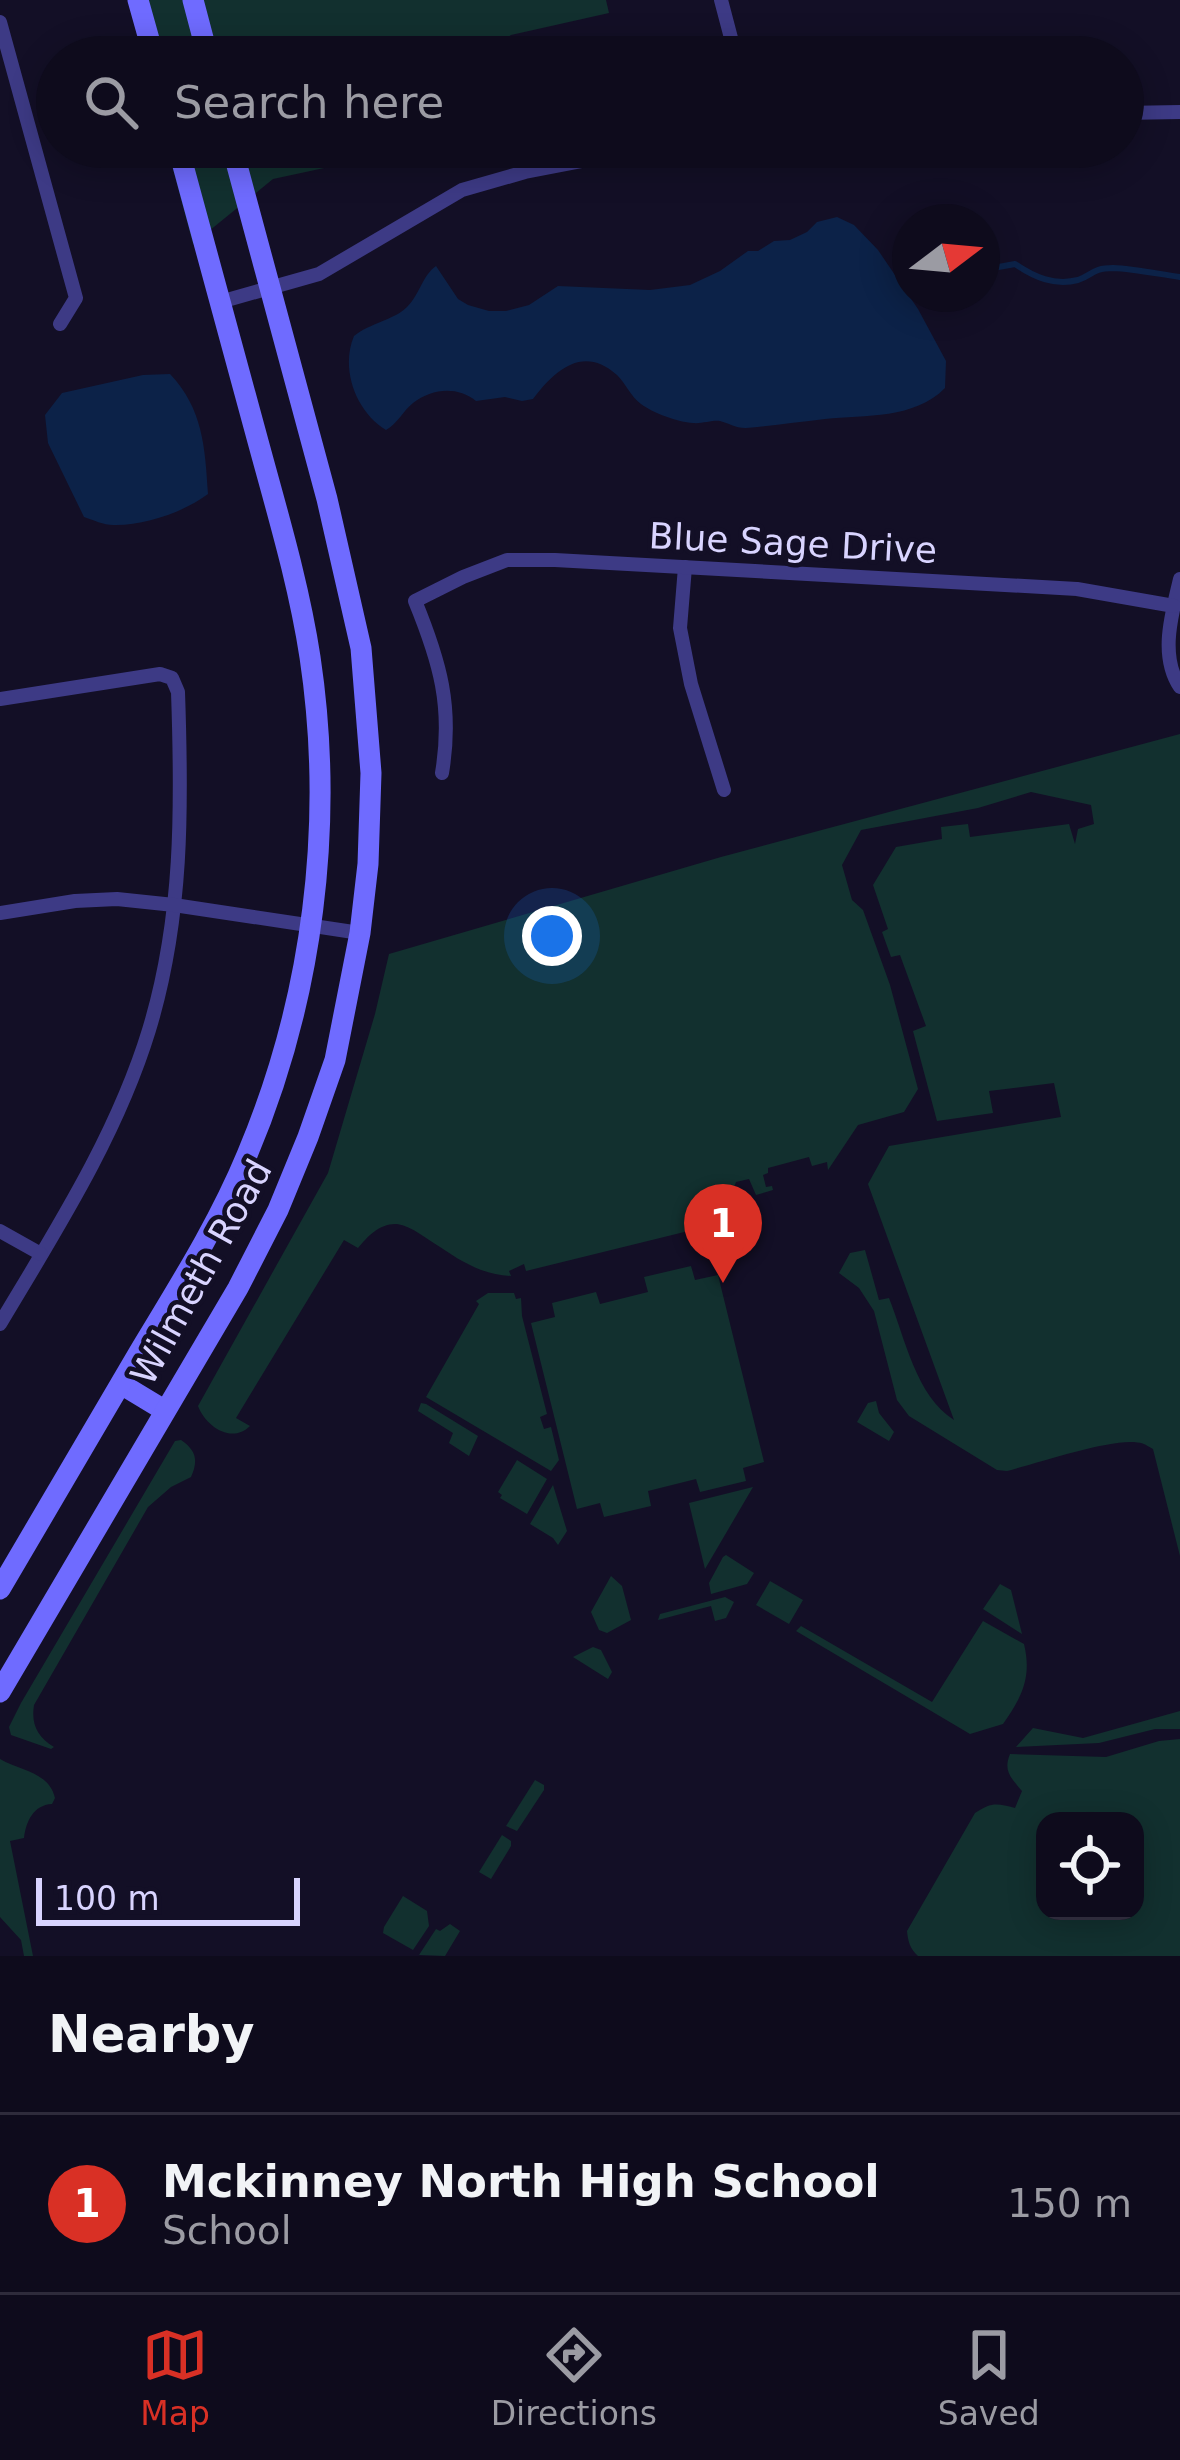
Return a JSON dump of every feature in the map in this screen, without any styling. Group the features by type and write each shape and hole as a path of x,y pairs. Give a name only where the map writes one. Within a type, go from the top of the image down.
{"main road":[{"path":"138,0 148,36"},
{"path":"193,0 202,36"},
{"name":"Wilmeth Road","path":"0,1589 196,1258 246,1159 298,1001 311,926 320,793 310,658 293,572 184,168"},
{"name":"Wilmeth Road","path":"0,1692 238,1288 296,1170 335,1060 360,933 371,773 361,648 327,499 238,168"},
{"path":"121,1384 164,1410"}],"street":[{"path":"721,0 730,36"},
{"path":"0,22 36,153"},
{"path":"1144,112 1180,112"},
{"path":"40,168 76,298 60,325"},
{"path":"220,302 304,280 462,190 546,168"},
{"name":"Blue Sage Drive","path":"442,773 447,740 444,688 416,601 507,560 1077,589 1174,606"},
{"path":"685,567 680,628 691,683 724,790"},
{"path":"1180,579 1169,632 1170,664 1180,687"},
{"path":"0,699 160,674 172,678 178,692 182,829 157,1001 136,1068 113,1123 0,1324"},
{"path":"0,913 95,899 174,905 360,933"},
{"path":"0,1231 41,1254"}],"green space":[{"path":"128,0 606,0 609,13 510,36 137,36"},
{"path":"173,168 324,168 273,179 193,244"},
{"path":"1180,734 1180,1556 1153,1449 1146,1445 1107,1445 997,1470 909,1416 897,1400 874,1311 859,1288 839,1273 850,1253 865,1250 879,1300 889,1298 921,1381 954,1420 868,1184 889,1146 1061,1117 1054,1083 989,1091 993,1113 937,1121 913,1031 926,1026 900,955 891,957 882,932 888,929 873,885 896,847 942,839 941,827 968,824 970,837 1069,824 1075,844 1078,829 1094,824 1091,805 1031,792 978,808 861,830 842,865 852,900 863,910 890,985 918,1089 904,1112 858,1125 828,1170 827,1162 812,1166 809,1157 768,1168 763,1175 766,1187 773,1190 756,1195 749,1179 736,1182 730,1198 752,1209 755,1226 733,1220 526,1271 524,1264 509,1271 511,1276 474,1267 408,1227 385,1226 358,1248 344,1240 236,1418 250,1426 235,1433 220,1431 202,1414 198,1406 328,1173 389,954 721,857"},
{"path":"691,1266 695,1280 718,1275 764,1462 743,1468 746,1481 700,1492 696,1479 648,1491 651,1506 604,1517 600,1503 577,1509 531,1323 555,1317 552,1303 596,1292 600,1304 648,1292 644,1277"},
{"path":"488,1293 514,1293 516,1299 521,1298 547,1414 540,1417 544,1429 551,1427 559,1460 551,1471 426,1397 479,1304 476,1301"},
{"path":"876,1401 894,1432 889,1441 857,1422 868,1403"},
{"path":"421,1403 478,1436 469,1456 449,1443 453,1433 418,1411"},
{"path":"181,1440 195,1457 191,1477 148,1507 34,1705 36,1729 54,1747 11,1735 9,1727 21,1703 175,1441"},
{"path":"517,1460 547,1479 527,1514 498,1492"},
{"path":"553,1485 567,1531 558,1545 530,1524"},
{"path":"753,1487 705,1569 689,1503"},
{"path":"726,1555 754,1573 747,1584 711,1594 709,1583"},
{"path":"611,1576 622,1586 631,1620 607,1633 599,1630 591,1612"},
{"path":"770,1581 803,1600 789,1624 756,1605"},
{"path":"1000,1584 1011,1590 1022,1634 983,1609"},
{"path":"725,1597 734,1602 726,1618 715,1621 711,1606 658,1620 660,1614"},
{"path":"983,1621 1024,1644 1026,1677 1003,1724 970,1734 796,1631 801,1626 932,1702"},
{"path":"593,1647 601,1650 612,1672 608,1679 573,1657"},
{"path":"1180,1711 1180,1729 1155,1729 1099,1743 1016,1747 1033,1728 1083,1738"},
{"path":"1180,1739 1180,1956 918,1956 907,1931 975,1813 994,1805 1015,1808 1022,1791 1008,1770 1010,1754 1106,1757"},
{"path":"0,1759 40,1777 55,1798 32,1815 24,1838 10,1841 33,1956 24,1956 21,1940 0,1917"},
{"path":"535,1780 544,1790 517,1831 506,1826"},
{"path":"502,1835 511,1846 491,1879 479,1872"},
{"path":"403,1896 427,1911 429,1926 413,1950 383,1933"},
{"path":"450,1924 460,1931 445,1956 419,1955 436,1929"}],"water":[{"path":"837,217 854,225 892,271 892,312 920,312 946,361 945,388 933,398 889,414 746,428 720,421 696,423 659,414 634,398 604,366 581,362 560,371 533,399 476,401 453,391 428,394 386,430 366,412 354,389 349,362 354,336 407,307 436,266 458,299 489,311 506,311 529,305 558,286 650,290 690,285 748,251 790,240 817,222"},
{"path":"170,374 196,415 208,494 176,512 138,523 110,525 84,517 48,443 45,415 62,393 143,375"}],"waterway":[{"path":"1000,267 1015,264 1061,282 1113,268 1180,277"}],"place":[{"name":"Mckinney North High School","path":"723,1283"}]}
